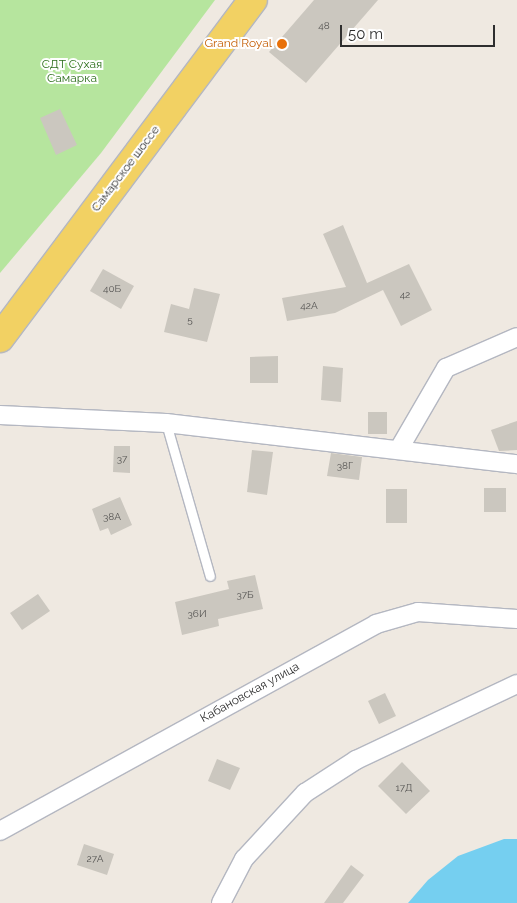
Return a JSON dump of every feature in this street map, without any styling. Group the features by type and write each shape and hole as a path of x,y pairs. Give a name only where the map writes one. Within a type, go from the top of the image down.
{"main road":[{"name":"Самарское шоссе","path":"0,338 254,0"}],"street":[{"path":"399,449 446,368 517,337"},
{"path":"0,416 166,424 399,449 517,464"},
{"name":"Кабановская улица","path":"0,831 376,624 418,612 517,619"},
{"path":"221,903 244,859 306,794 356,760 517,684"}],"lane":[{"path":"166,424 210,576"}],"green space":[{"name":"СДТ Сухая Самарка","path":"0,0 215,0 101,153 0,273"}],"water":[{"path":"504,839 517,839 517,903 408,903 428,880 458,856"}],"building":[{"path":"314,0 378,0 306,83 269,52"},
{"path":"60,109 77,145 56,155 40,118"},
{"path":"343,225 367,283 409,264 432,310 401,326 383,290 335,313 287,321 282,298 346,287 323,234"},
{"path":"103,269 134,286 121,309 90,291"},
{"path":"194,288 220,294 207,342 164,332 171,304 189,309"},
{"path":"278,356 278,383 250,383 250,357"},
{"path":"323,366 343,368 341,402 321,400"},
{"path":"368,412 387,412 387,434 368,434"},
{"path":"517,421 517,450 499,451 491,430"},
{"path":"114,446 130,446 130,473 113,472"},
{"path":"252,450 273,452 267,495 247,492"},
{"path":"331,453 362,457 359,480 327,476"},
{"path":"484,488 506,488 506,512 484,512"},
{"path":"386,489 407,489 407,523 386,523"},
{"path":"120,497 132,525 111,535 108,528 100,531 92,509"},
{"path":"255,575 263,609 218,619 219,626 182,635 175,602 229,589 227,581"},
{"path":"38,594 50,611 22,630 10,613"},
{"path":"385,693 396,716 379,724 368,701"},
{"path":"217,759 240,768 230,790 208,781"},
{"path":"402,762 430,791 406,814 378,786"},
{"path":"84,844 114,854 107,875 77,865"},
{"path":"351,865 364,875 343,903 324,903"}],"place":[{"name":"Grand Royal","path":"282,44"}]}
